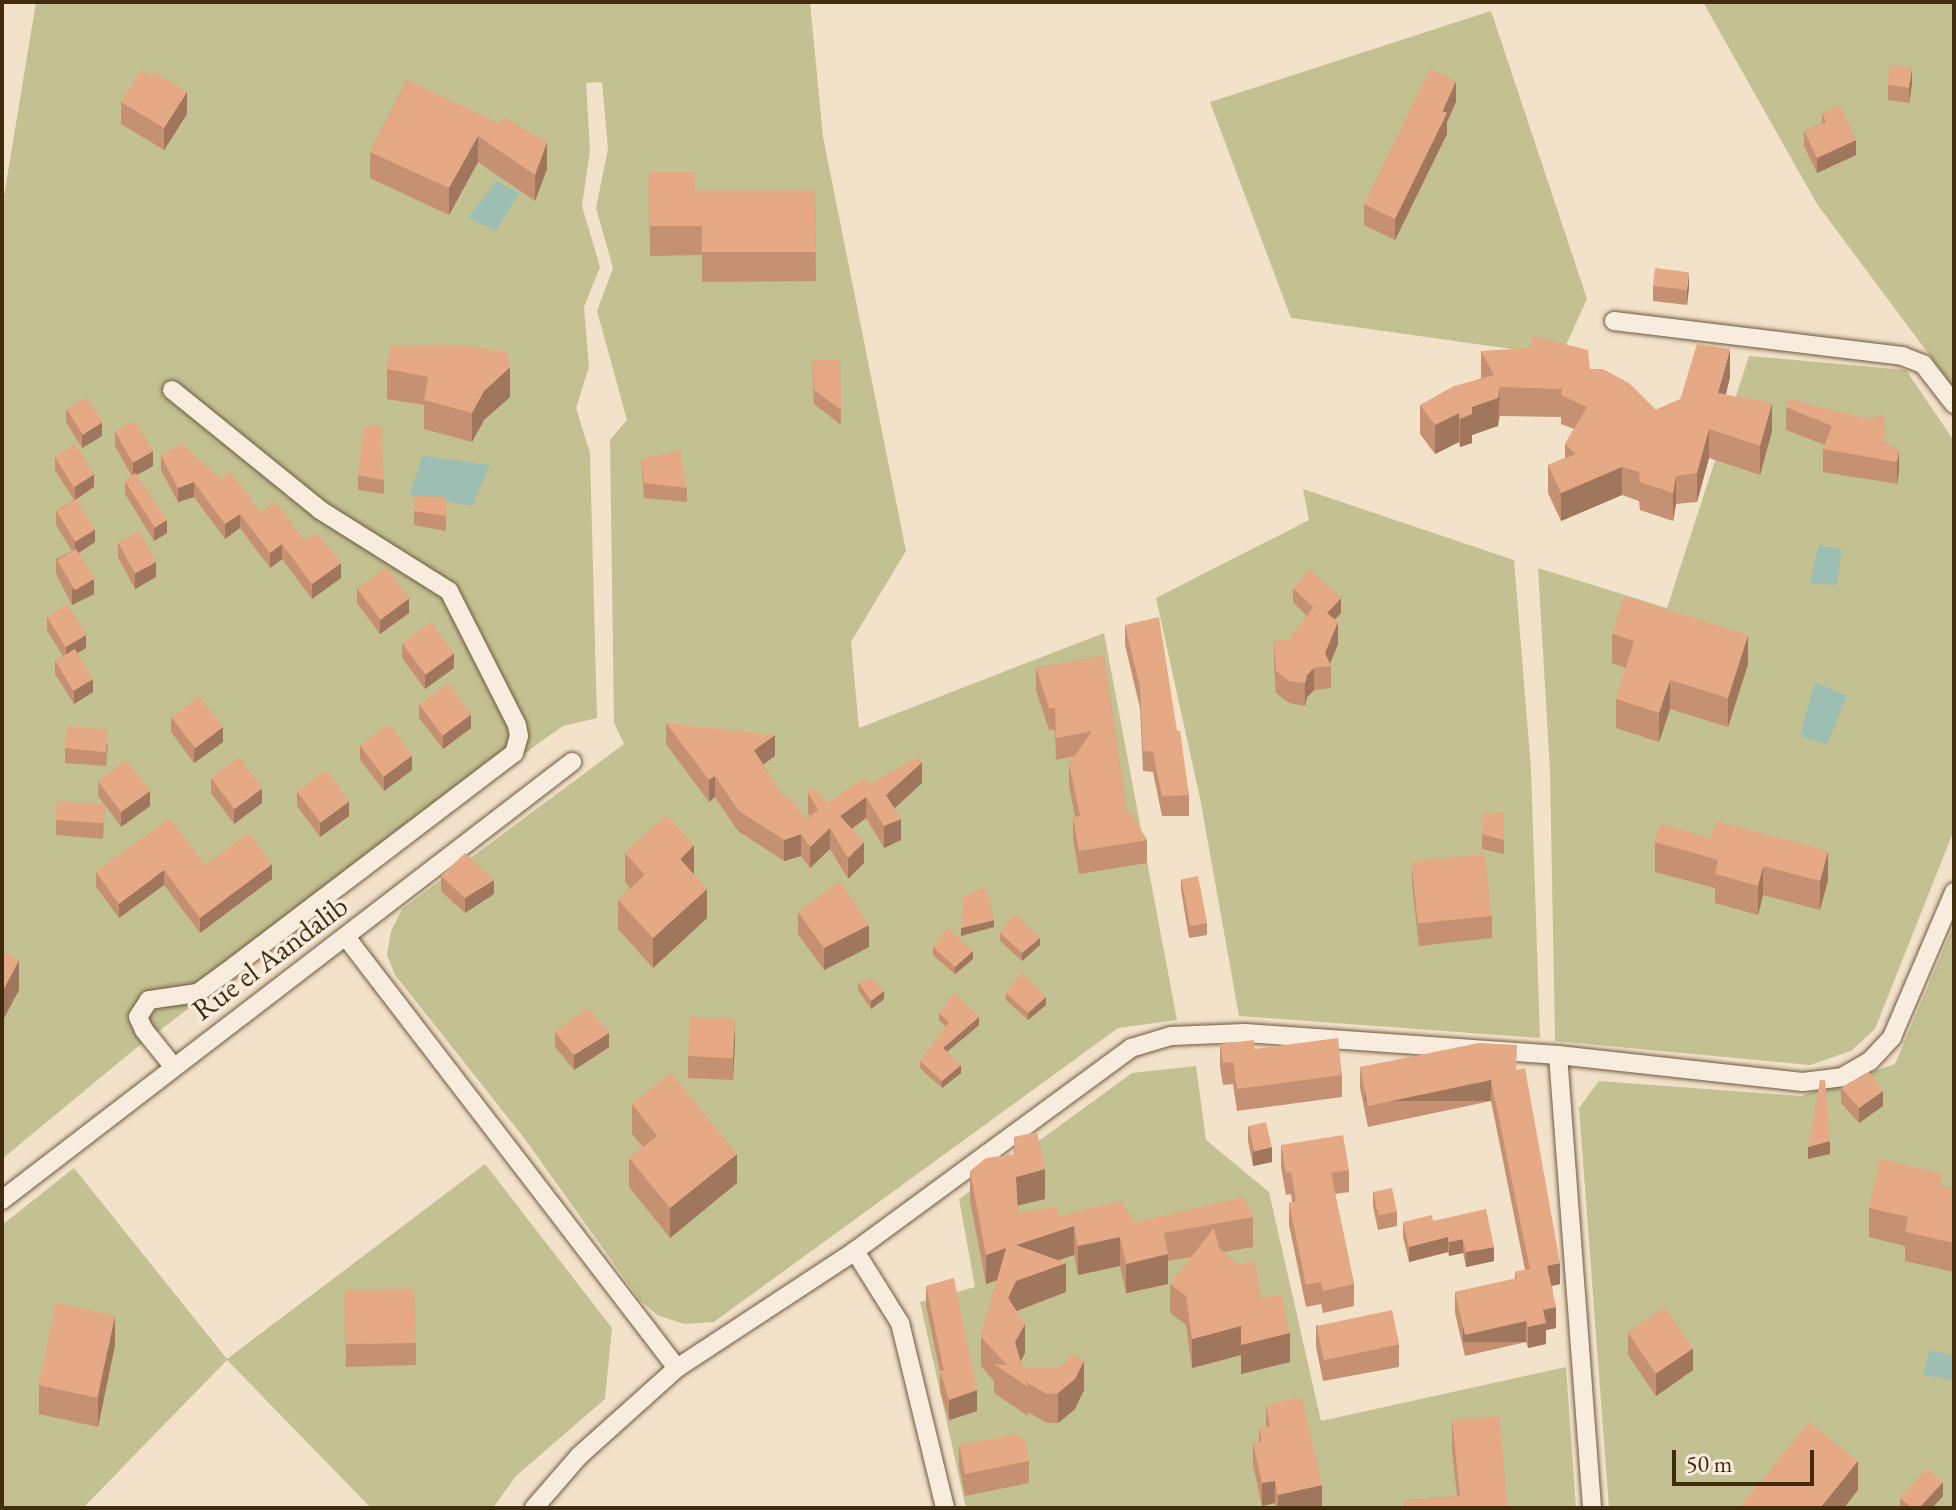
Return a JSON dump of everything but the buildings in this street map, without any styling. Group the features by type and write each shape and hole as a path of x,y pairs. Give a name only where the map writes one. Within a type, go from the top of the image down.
{"street":[{"path":"1614,321 1902,356 1923,364 1954,404"},
{"path":"172,390 320,510 449,591 517,725 519,736 514,753 197,993 149,1000 138,1017 144,1030 173,1066"},
{"name":"Rue el Aandalib","path":"2,1200 572,762"},
{"path":"534,1508 579,1456 677,1368 855,1251 1131,1048 1171,1036 1245,1033 1558,1055 1803,1082 1842,1077 1870,1061 1892,1037 1954,892"},
{"path":"346,937 677,1368"},
{"path":"1558,1055 1592,1508"},
{"path":"855,1251 900,1323 945,1508"}],"shaded area":[{"path":"36,2 810,2 823,137 906,551 851,642 859,728 1104,633 1177,1020 1118,1028 714,1322 684,1324 657,1315 640,1300 524,1138 395,975 387,955 391,931 402,909 624,744 614,723 610,440 627,420 597,311 613,268 596,208 608,149 602,82 586,83 590,150 582,206 600,267 584,307 589,367 576,408 590,453 597,718 563,726 539,743 135,1049 2,1159 2,208"},
{"path":"1703,2 1954,2 1954,388 1817,204"},
{"path":"1491,11 1587,299 1561,356 1291,318 1210,102"},
{"path":"1749,356 1906,370 1954,441 1954,830 1875,1029 1851,1051 1810,1065 1555,1041 1550,771 1538,568 1667,608"},
{"path":"1303,489 1514,560 1531,769 1540,1038 1239,1016 1200,798 1156,598 1309,520"},
{"path":"1954,925 1954,1508 1609,1508 1579,1108 1599,1081 1801,1096 1895,1064"},
{"path":"1196,1066 1206,1140 1269,1192 1321,1421 1566,1367 1576,1508 966,1508 920,1302 975,1287 959,1199 1132,1073"},
{"path":"485,1164 612,1328 605,1399 516,1476 493,1508 371,1508 227,1360 83,1508 2,1508 2,1225 74,1168 227,1359"}],"water":[{"path":"496,181 519,193 496,231 469,218"},
{"path":"423,456 490,465 472,506 409,495"},
{"path":"1819,545 1842,550 1837,585 1810,583"},
{"path":"1815,682 1847,696 1827,744 1800,736"},
{"path":"1930,1350 1954,1356 1954,1380 1923,1375"}]}
